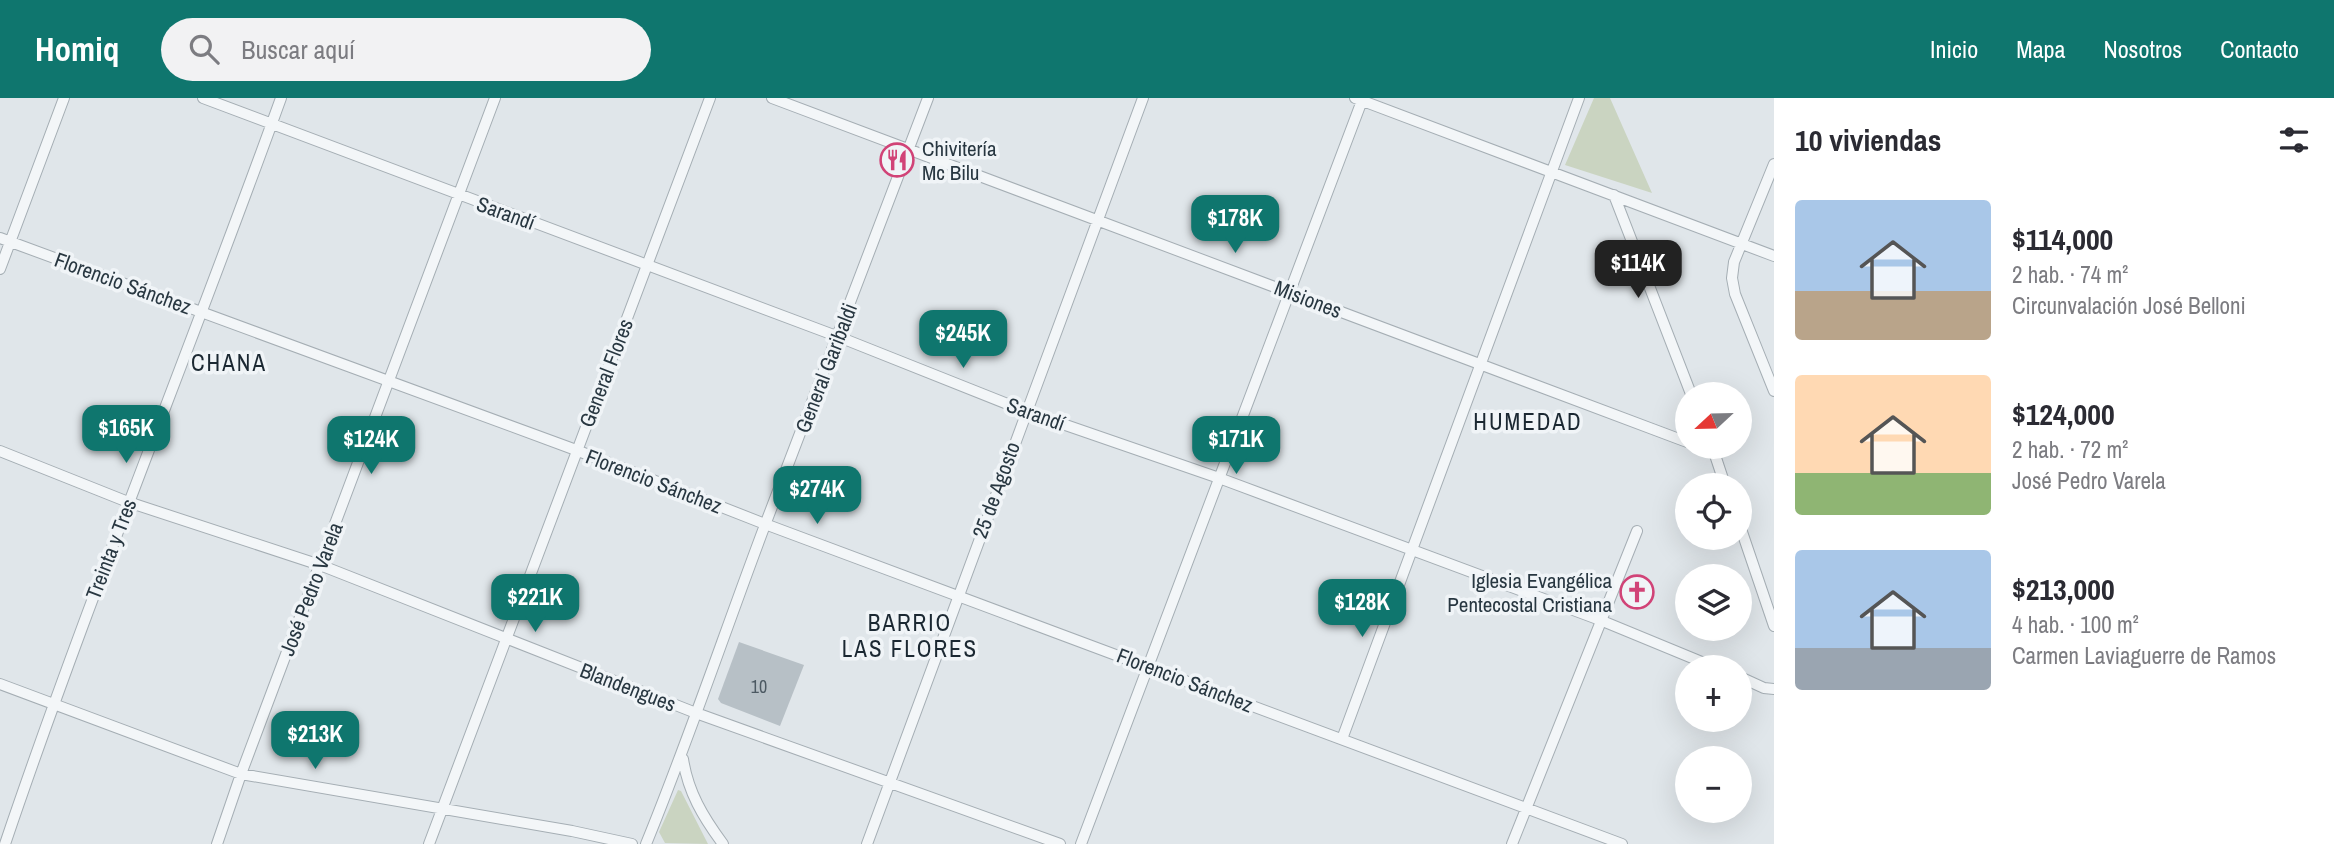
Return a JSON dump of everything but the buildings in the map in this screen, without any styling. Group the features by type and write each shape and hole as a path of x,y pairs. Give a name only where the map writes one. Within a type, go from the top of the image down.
{"street":[{"path":"0,269 5,240 64,98"},
{"name":"Sarandí","path":"203,98 839,337 1025,411 1219,478 1600,620 1685,655"},
{"name":"Treinta y Tres","path":"5,844 52,704 203,312 281,98"},
{"name":"José Pedro Varela","path":"217,844 495,98"},
{"name":"General Flores","path":"429,844 710,98"},
{"name":"Misiones","path":"772,98 1675,437"},
{"name":"General Garibaldi","path":"646,844 682,756 765,524 839,337 928,98"},
{"name":"25 de Agosto","path":"867,844 1143,98"},
{"path":"1342,739 1579,98"},
{"path":"1081,844 1150,667 1360,99 1774,256"},
{"path":"1774,164 1734,262 1732,278 1735,294 1774,391"},
{"path":"1614,195 1686,382"},
{"name":"Florencio Sánchez","path":"5,240 576,450 765,524 1622,844"},
{"name":"Blandengues","path":"0,451 128,502 320,565 696,713 1060,844"},
{"path":"1512,844 1637,531"},
{"path":"1748,550 1774,626"},
{"path":"1752,682 1774,689"},
{"path":"0,684 241,774 572,831 632,844"},
{"path":"682,756 685,776 693,798 723,844"},
{"path":"566,844 572,831"}],"green space":[{"path":"1594,98 1610,98 1652,193 1565,165"},
{"path":"678,790 681,791 708,844 665,843 659,832"}],"place":[{"name":"Chivitería Mc Bilu","path":"897,160"},
{"name":"Iglesia Evangélica Pentecostal Cristiana","path":"1637,592"}],"district":[{"name":"CHANA","path":"229,362"},
{"name":"HUMEDAD","path":"1528,421"},
{"name":"BARRIO LAS FLORES","path":"910,635"}]}
